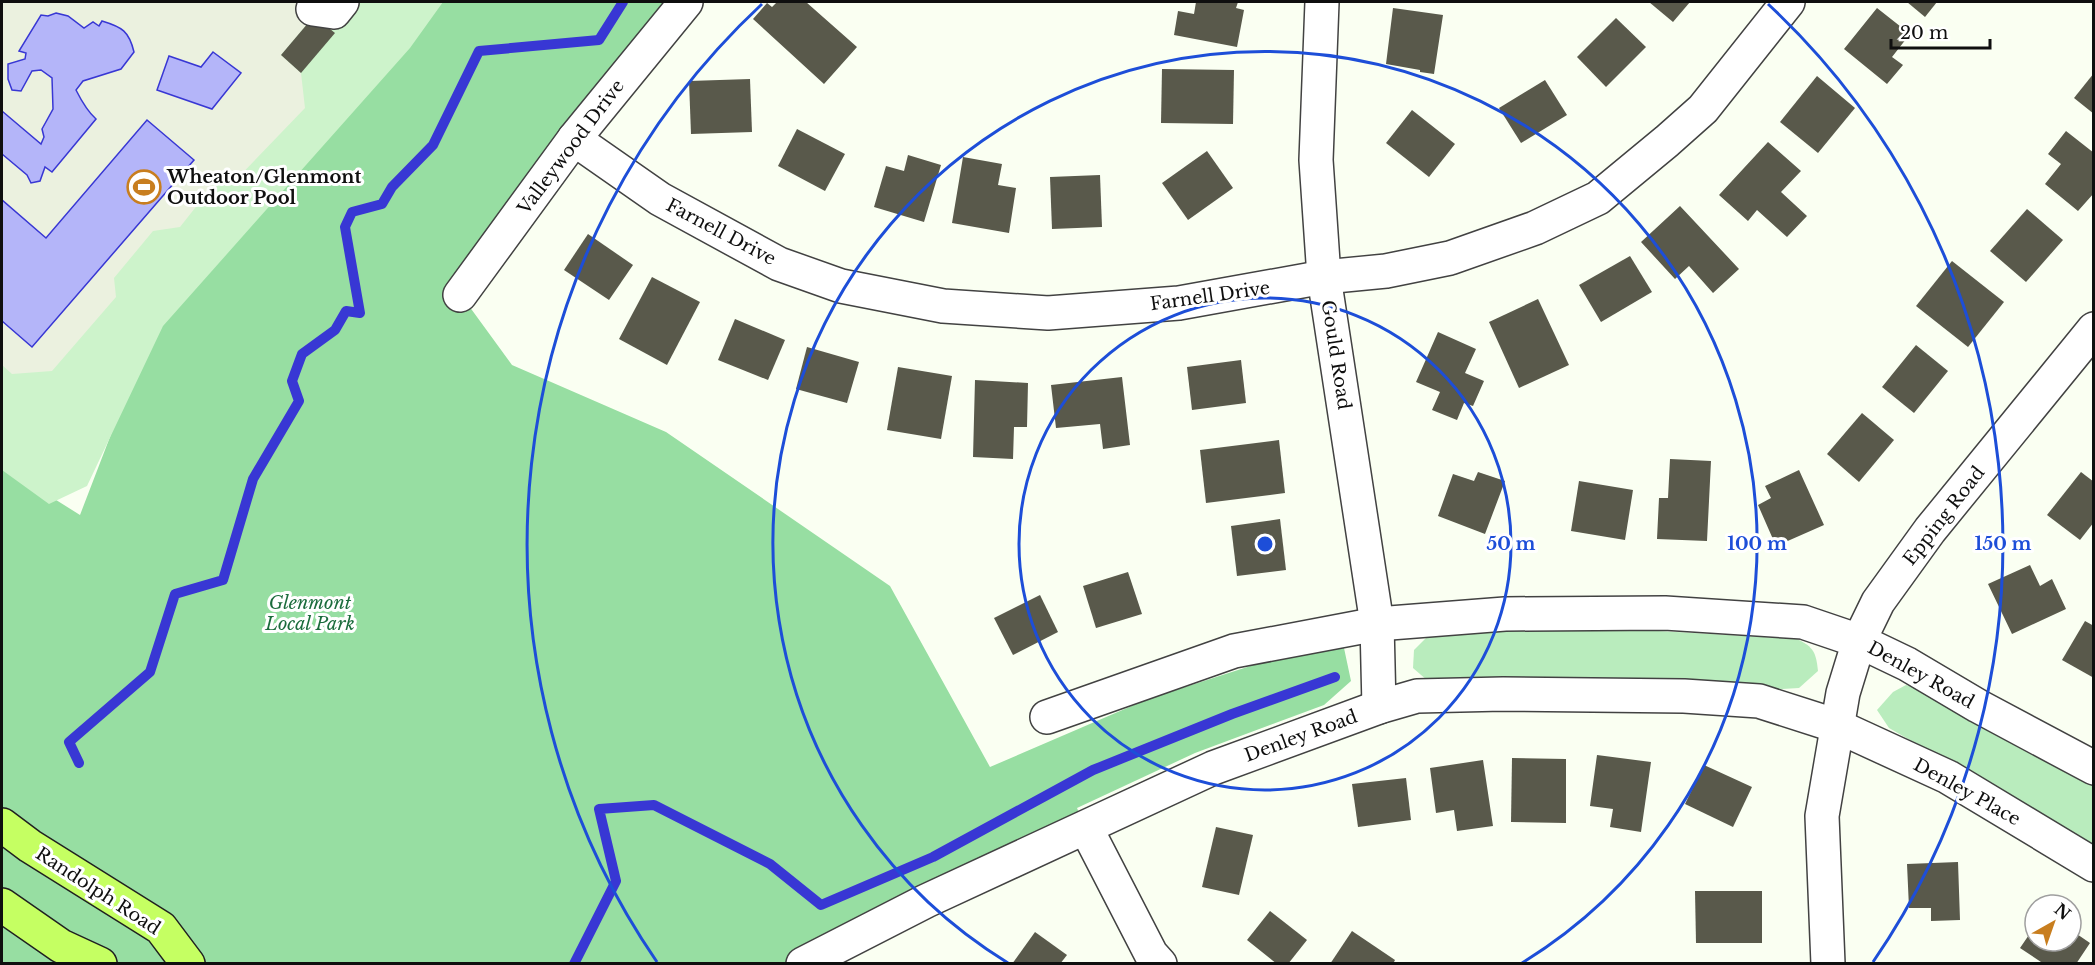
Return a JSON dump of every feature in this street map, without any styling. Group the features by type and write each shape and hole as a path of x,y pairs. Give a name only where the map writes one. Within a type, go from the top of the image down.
{"main road":[{"name":"Randolph Road","path":"2,825 30,846 161,928 188,963"},
{"path":"2,905 61,946 100,963"}],"street":[{"name":"Valleywood Drive","path":"460,296 574,139 686,2"},
{"name":"Gould Road","path":"1322,2 1316,160 1324,277 1377,624 1379,707"},
{"name":"Farnell Drive","path":"574,139 660,199 779,264 841,286 943,306 1048,313 1179,303 1324,277 1386,271 1450,258 1535,228 1598,198 1703,109 1788,2"},
{"name":"Epping Road","path":"1828,963 1822,816 1843,693 1859,641 1878,602 1930,530 2094,329"},
{"name":"Denley Road","path":"1047,717 1234,651 1377,624 1505,614 1665,613 1803,622 1859,641 1907,664 1978,706 2094,768"},
{"name":"Denley Road","path":"803,963 926,901 1214,768 1379,707 1417,696 1503,694 1684,696 1759,701 1837,726"},
{"name":"Denley Place","path":"1837,726 1948,777 2094,865"},
{"path":"1086,828 1151,954 1160,963"}],"green space":[{"name":"Wheaton/Glenmont Outdoor Pool","path":"2,2 443,2 410,48 163,326 87,486 49,504 2,470"},
{"name":"Glenmont Local Park","path":"415,2 686,2 461,295 512,365 666,432 890,586 990,767 1148,699 1266,661 1344,648 1351,681 1324,705 1195,753 1077,808 1086,828 803,963 2,963 2,466 80,515 168,286"},
{"path":"1572,626 1797,639 1813,651 1818,671 1799,688 1767,690 1428,681 1413,668 1414,650 1427,637 1448,629"},
{"path":"1906,685 1924,690 2093,782 2093,845 1889,728 1877,710 1893,692"}],"shaded area":[{"path":"3,2 313,2 314,16 281,55 301,73 305,108 231,185 214,184 180,227 153,231 114,278 116,297 52,371 12,374 2,365 2,321 32,347 147,120 46,238 2,200 2,154 28,175 45,166 52,172 89,113 76,89 83,81 121,69 99,26 84,28 75,20 56,13 48,16 19,51 26,53 25,59 17,60 21,91 32,71 41,70 52,78 53,110 42,129 44,137 41,144 2,111","holes":["169,56 201,67 230,87 212,109"]}],"water":[{"path":"56,13 68,16 84,28 93,22 99,26 102,21 115,25 130,39 134,52 121,69 83,81 76,90 96,119 52,172 45,167 40,181 31,183 27,175 2,154 2,111 41,144 44,137 42,129 53,109 52,78 41,70 32,71 21,91 12,90 8,79 8,64 25,59 26,53 19,51 41,15 48,16"},
{"path":"213,52 241,73 212,109 157,90 169,56 201,67"},
{"path":"147,120 194,160 32,347 2,321 2,200 46,238"}],"building":[{"path":"777,2 806,2 857,47 824,84 753,19 767,3 772,7"},
{"path":"1196,2 1238,2 1236,8 1244,10 1237,47 1174,35 1178,11 1194,14"},
{"path":"1649,2 1690,2 1673,22"},
{"path":"1907,2 1937,2 1925,17"},
{"path":"1393,8 1443,15 1434,74 1386,64"},
{"path":"1877,8 1910,34 1892,57 1903,65 1887,84 1844,49"},
{"path":"314,16 335,33 301,73 281,55"},
{"path":"1616,18 1646,47 1606,87 1577,57"},
{"path":"1162,69 1234,70 1233,124 1161,123"},
{"path":"2094,73 2094,114 2074,98"},
{"path":"1817,76 1855,108 1818,153 1780,122"},
{"path":"750,79 752,132 691,134 689,81"},
{"path":"1545,80 1567,115 1521,143 1499,108"},
{"path":"1412,110 1455,144 1429,177 1386,143"},
{"path":"797,129 845,154 825,191 778,166"},
{"path":"2066,131 2094,153 2094,193 2078,211 2045,184 2061,164 2048,154"},
{"path":"1768,142 1801,171 1781,192 1807,216 1787,237 1757,210 1748,221 1719,195"},
{"path":"1207,151 1233,188 1188,220 1162,183"},
{"path":"908,155 941,165 924,222 874,207 886,166 904,171"},
{"path":"963,157 1002,164 998,185 1016,188 1009,233 952,223"},
{"path":"1100,175 1102,227 1052,229 1050,177"},
{"path":"1680,206 1739,269 1713,293 1689,266 1675,279 1641,242"},
{"path":"2027,209 2063,240 2026,282 1990,251"},
{"path":"588,234 633,265 609,300 564,270"},
{"path":"1630,256 1652,292 1601,322 1579,285"},
{"path":"1952,261 2004,302 1968,347 1916,306"},
{"path":"652,277 700,302 667,365 619,339"},
{"path":"1538,299 1569,365 1519,388 1489,322"},
{"path":"735,319 785,340 768,380 718,360"},
{"path":"1438,332 1476,349 1465,373 1484,381 1473,406 1464,403 1457,420 1432,410 1440,392 1416,382"},
{"path":"1916,345 1948,371 1914,413 1882,387"},
{"path":"807,347 859,362 847,403 796,389"},
{"path":"1241,360 1246,403 1192,410 1187,367"},
{"path":"898,367 952,376 941,439 887,430"},
{"path":"1122,377 1130,445 1103,449 1100,424 1056,428 1051,385"},
{"path":"975,380 1028,383 1027,427 1014,427 1013,459 973,457"},
{"path":"1862,413 1894,440 1859,482 1827,454"},
{"path":"1279,440 1285,493 1206,503 1200,450"},
{"path":"1670,459 1711,461 1707,541 1657,539 1659,498 1668,498"},
{"path":"1799,470 1824,525 1776,546 1758,505 1771,498 1765,486"},
{"path":"1478,472 1505,481 1485,534 1438,516 1453,474 1474,481"},
{"path":"2081,472 2094,482 2094,522 2080,540 2047,515"},
{"path":"1579,481 1633,490 1625,540 1571,531"},
{"path":"1280,519 1286,570 1237,576 1231,526"},
{"path":"2030,565 2040,586 2052,579 2066,609 2012,634 1988,584"},
{"path":"1128,572 1142,614 1096,628 1083,586"},
{"path":"1040,595 1058,632 1013,655 994,618"},
{"path":"2085,621 2094,626 2094,678 2062,660"},
{"path":"1597,755 1651,762 1641,832 1610,827 1613,809 1590,806"},
{"path":"1512,758 1566,759 1566,823 1511,822"},
{"path":"1483,760 1493,826 1457,831 1454,810 1436,813 1430,768"},
{"path":"1704,765 1752,787 1733,827 1685,804"},
{"path":"1406,778 1411,820 1358,827 1352,784"},
{"path":"1216,827 1253,835 1239,895 1202,887"},
{"path":"1958,862 1960,920 1931,921 1931,908 1909,908 1907,864"},
{"path":"1695,891 1762,891 1762,943 1696,943"},
{"path":"1270,911 1307,940 1288,964 1277,964 1247,940"},
{"path":"1352,931 1395,960 1393,964 1330,964"},
{"path":"1035,932 1067,955 1060,964 1012,964"},
{"path":"2083,938 2090,943 2076,964 2044,964 2028,953 2083,953"}],"waterway":[{"path":"79,763 69,742 150,672 175,594 223,580 253,479 299,401 292,381 302,354 335,330 346,311 360,313 345,227 352,212 382,204 392,187 433,145 479,51 599,40 623,2"},
{"path":"574,964 616,881 599,809 654,805 770,864 821,905 933,857 1093,770 1232,714 1335,677"}],"place":[{"name":"Wheaton/Glenmont Outdoor Pool","path":"144,187"}]}
